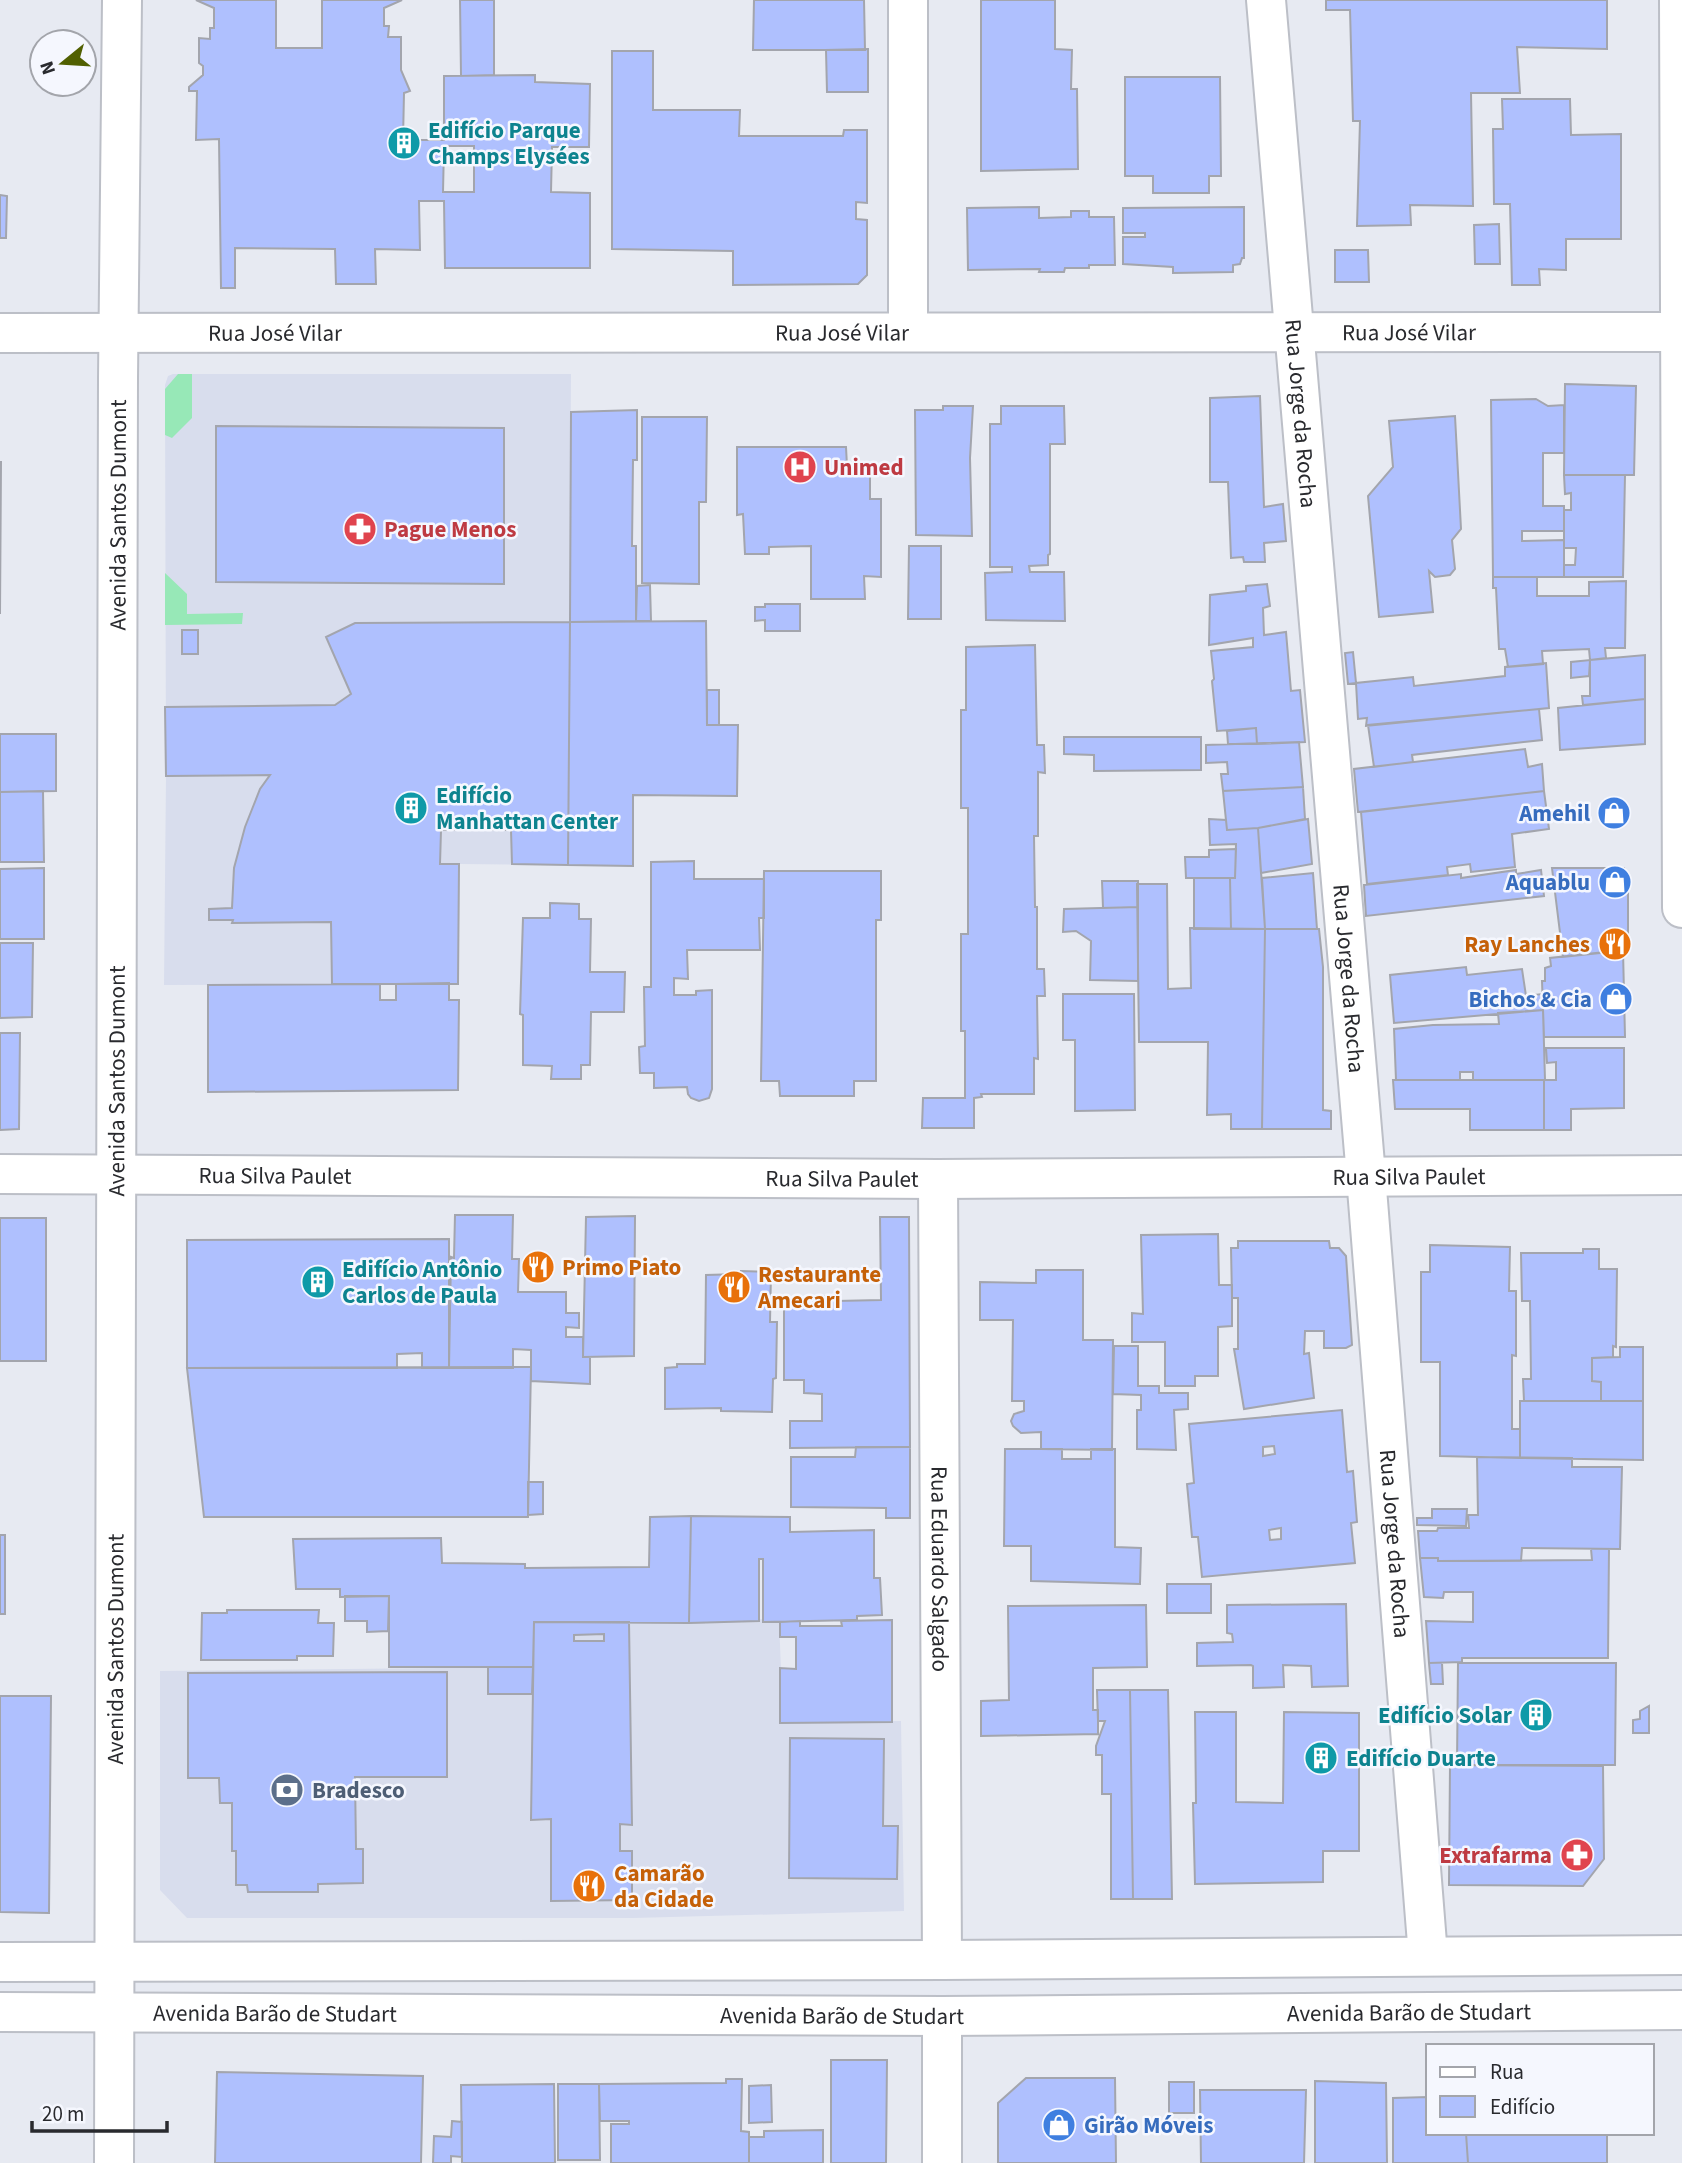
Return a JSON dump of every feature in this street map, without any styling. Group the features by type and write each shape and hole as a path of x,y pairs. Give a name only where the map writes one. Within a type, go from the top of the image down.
{"street":[{"name":"Avenida Santos Dumont","path":"114,2163 118,334 122,0"},
{"path":"908,0 908,331"},
{"name":"Rua Jorge da Rocha","path":"1266,0 1366,1176 1428,1956"},
{"path":"1679,0 1682,908"},
{"name":"Rua José Vilar","path":"0,333 1681,332"},
{"name":"Rua Silva Paulet","path":"0,1174 938,1180 1682,1175"},
{"name":"Rua Eduardo Salgado","path":"938,1180 942,1960"},
{"path":"0,1962 1682,1955"},
{"name":"Avenida Barão de Studart","path":"0,2012 942,2016 1682,2010"},
{"path":"942,2016 942,2163"}],"shaded area":[{"path":"571,374 568,865 460,864 458,984 164,985 165,385 168,376"},
{"path":"779,1619 783,1722 901,1721 904,1911 633,1918 187,1918 160,1890 160,1671 533,1667 534,1643 629,1622"}],"green space":[{"path":"178,374 192,374 192,418 172,438 165,435 165,389"},
{"path":"165,573 187,594 187,614 243,613 242,624 165,625"}],"building":[{"name":"Edifício Parque Champs Elysées","path":"196,0 276,0 276,48 322,48 322,0 402,0 384,8 384,26 389,26 388,37 401,37 401,70 410,91 404,93 403,140 444,140 444,76 535,75 535,82 590,84 589,147 552,147 551,192 590,193 590,268 445,268 444,201 419,201 420,250 375,249 376,284 336,284 335,249 235,248 235,288 221,288 219,139 196,140 197,91 189,91 189,87 203,75 203,66 199,63 199,38 210,39 210,28 214,28 214,8","holes":["444,146 474,146 474,192 443,192"]},
{"path":"460,0 494,0 494,75 461,76"},
{"path":"754,0 864,0 865,50 753,50"},
{"path":"981,0 1055,0 1055,49 1072,50 1071,89 1077,89 1078,169 981,171"},
{"path":"1326,0 1607,0 1607,49 1517,47 1520,93 1471,93 1473,206 1410,205 1411,225 1357,226 1360,121 1353,121 1350,10 1326,10"},
{"path":"868,49 868,92 827,92 826,50"},
{"path":"612,51 653,51 653,110 740,110 739,136 843,136 844,130 867,130 867,203 856,202 856,219 867,220 867,275 858,284 733,285 733,251 612,249"},
{"path":"1125,77 1220,77 1221,176 1209,176 1209,193 1153,193 1153,176 1125,176"},
{"path":"1502,99 1570,99 1571,135 1621,134 1621,239 1566,239 1566,270 1539,269 1540,285 1512,285 1510,204 1494,204 1493,129 1503,129"},
{"path":"0,195 7,196 6,238 0,238"},
{"path":"1039,207 1039,218 1071,217 1071,211 1089,211 1089,217 1114,217 1115,265 1065,268 1064,272 1039,272 1040,269 968,270 967,208"},
{"path":"1244,207 1244,258 1240,264 1233,265 1233,272 1173,273 1173,267 1123,264 1123,237 1145,237 1145,233 1123,233 1123,208"},
{"path":"1499,224 1500,264 1475,264 1474,225"},
{"path":"1335,250 1368,250 1369,282 1335,282"},
{"path":"1565,384 1636,386 1634,475 1564,475"},
{"path":"1260,396 1264,507 1283,504 1286,541 1264,543 1265,562 1244,562 1243,557 1231,558 1228,482 1210,482 1210,398"},
{"path":"1536,399 1548,406 1564,405 1564,453 1543,453 1543,506 1564,506 1564,531 1522,531 1522,541 1564,540 1564,577 1493,577 1491,400"},
{"path":"943,406 973,406 970,458 972,536 916,535 915,410 943,410"},
{"path":"1001,406 1064,406 1065,444 1050,444 1048,565 1029,566 1030,572 1064,572 1065,621 986,620 985,573 1012,572 1012,567 990,567 990,424 1001,424"},
{"path":"637,410 637,460 633,460 632,546 636,546 636,621 570,622 571,412"},
{"path":"1455,416 1461,529 1452,540 1455,569 1450,575 1435,577 1429,571 1433,612 1379,617 1368,496 1393,467 1389,421"},
{"path":"642,417 707,417 706,502 699,502 699,584 642,583"},
{"name":"Pague Menos","path":"216,426 504,428 504,584 216,582"},
{"path":"737,447 846,447 847,466 870,465 870,499 881,499 881,577 864,576 865,599 811,599 811,546 769,547 769,554 745,554 743,514 737,515"},
{"path":"0,462 1,462 0,614"},
{"path":"1564,475 1625,475 1623,577 1564,577 1564,565 1575,565 1576,548 1564,548 1564,510 1571,510 1571,493 1565,494"},
{"path":"909,546 941,546 941,619 908,619"},
{"path":"1493,577 1537,577 1537,596 1589,596 1589,582 1626,581 1625,648 1605,648 1606,658 1590,660 1589,649 1542,651 1543,664 1508,667 1505,649 1499,649"},
{"path":"1267,584 1270,606 1263,608 1264,635 1286,632 1291,691 1300,690 1305,742 1257,744 1256,728 1217,731 1211,651 1253,647 1253,638 1209,645 1210,595 1246,591 1246,586"},
{"path":"650,585 651,621 636,621 637,586"},
{"path":"765,604 800,604 800,631 765,631 765,620 755,621 755,607 765,607"},
{"path":"706,621 707,725 738,725 737,796 633,795 633,866 568,865 570,622"},
{"name":"Edifício Manhattan Center","path":"570,622 568,865 512,864 511,830 441,830 440,864 459,864 458,984 332,984 331,922 232,923 233,920 209,920 209,909 232,908 234,868 245,827 260,789 270,775 166,776 165,707 335,705 351,694 326,637 355,623"},
{"path":"182,630 198,630 198,654 182,654"},
{"path":"1035,645 1037,745 1044,745 1045,773 1038,772 1038,836 1034,836 1035,907 1037,969 1044,969 1045,996 1037,996 1038,1059 1034,1058 1034,1094 981,1094 982,1097 974,1098 974,1128 922,1128 923,1098 965,1098 965,1031 961,1031 961,934 968,934 968,808 961,808 961,710 966,710 966,647"},
{"path":"1353,652 1356,683 1348,684 1345,653"},
{"path":"1645,655 1645,699 1583,705 1582,696 1590,696 1590,660"},
{"path":"1590,660 1589,676 1571,678 1571,662"},
{"path":"1546,663 1549,708 1366,726 1367,718 1358,719 1356,683 1413,677 1414,686 1505,676 1505,667"},
{"path":"707,690 719,690 719,725 707,725"},
{"path":"1645,699 1645,744 1560,750 1558,708"},
{"path":"1539,709 1542,740 1412,755 1413,762 1374,767 1368,725"},
{"path":"1256,728 1257,744 1228,744 1227,731"},
{"path":"0,734 56,734 56,791 0,792"},
{"path":"1064,737 1201,737 1201,770 1094,771 1094,755 1064,754"},
{"path":"1299,742 1303,787 1223,791 1221,774 1228,774 1227,762 1206,763 1206,745"},
{"path":"1525,749 1528,767 1542,764 1544,791 1358,812 1354,769"},
{"path":"1303,787 1305,819 1258,828 1227,830 1223,791"},
{"path":"43,791 44,862 0,862 0,792"},
{"path":"1544,791 1549,829 1512,834 1515,867 1471,872 1470,864 1447,867 1448,875 1367,884 1361,812"},
{"path":"1209,819 1226,820 1227,830 1258,828 1265,929 1231,929 1230,878 1235,878 1236,844 1210,845"},
{"path":"1308,819 1312,864 1261,873 1258,828"},
{"path":"1236,849 1235,878 1186,878 1185,857 1209,857 1209,850"},
{"path":"694,861 694,879 764,879 764,918 759,918 760,950 687,950 688,979 674,978 674,995 696,995 696,991 712,990 712,1089 709,1098 699,1101 691,1098 687,1087 654,1088 654,1073 640,1073 639,1047 645,1046 644,987 651,987 651,862"},
{"path":"44,868 44,939 0,939 0,869"},
{"path":"1552,868 1624,868 1625,881 1628,882 1628,950 1563,957"},
{"path":"1516,870 1516,874 1541,870 1544,896 1366,916 1364,885 1461,874 1461,878"},
{"path":"764,871 881,871 881,920 876,920 876,1081 854,1081 854,1096 780,1096 779,1081 761,1081"},
{"path":"1313,873 1317,929 1265,929 1262,878"},
{"path":"1194,878 1230,878 1231,929 1194,929"},
{"path":"1102,881 1138,881 1138,907 1103,908"},
{"path":"1137,884 1167,884 1168,989 1191,988 1190,928 1265,929 1262,1129 1231,1129 1231,1114 1207,1115 1208,1042 1139,1042"},
{"path":"550,903 579,904 579,919 591,919 590,972 625,972 624,1012 591,1012 590,1065 581,1065 581,1079 551,1079 552,1066 523,1065 523,1015 520,1014 523,918 550,918"},
{"path":"1138,907 1138,981 1090,980 1091,941 1076,931 1063,932 1064,909"},
{"path":"1265,929 1319,929 1323,967 1323,1110 1331,1111 1331,1129 1262,1129"},
{"path":"0,943 33,943 32,1017 0,1018"},
{"path":"1623,950 1625,1037 1544,1037 1542,981 1545,981 1545,968 1551,966 1550,958"},
{"path":"1466,967 1467,975 1522,969 1526,996 1542,994 1543,1010 1394,1023 1390,975"},
{"path":"449,983 449,1000 459,1000 458,1090 208,1092 208,985 380,984 380,1000 396,1000 396,984"},
{"path":"1063,994 1134,994 1135,1110 1075,1111 1075,1040 1063,1040"},
{"path":"1543,1010 1545,1080 1473,1080 1473,1072 1460,1072 1460,1080 1396,1080 1394,1029 1433,1025 1499,1024 1498,1013"},
{"path":"0,1033 20,1033 19,1129 0,1130"},
{"path":"1546,1048 1624,1048 1624,1108 1571,1109 1571,1130 1544,1130 1544,1080 1556,1080 1556,1062 1547,1063"},
{"path":"1393,1080 1544,1080 1544,1130 1470,1130 1470,1109 1395,1109"},
{"path":"455,1215 513,1215 512,1259 519,1259 518,1292 566,1292 566,1313 579,1313 579,1328 566,1327 566,1337 583,1337 583,1357 590,1357 590,1384 531,1381 531,1350 513,1349 513,1368 449,1368 451,1257 454,1258"},
{"path":"635,1216 634,1356 583,1357 586,1217"},
{"path":"880,1217 909,1217 910,1447 790,1448 790,1421 822,1421 822,1394 804,1393 804,1380 784,1380 784,1305 812,1304 817,1298 824,1296 836,1301 881,1300"},
{"path":"0,1218 46,1218 46,1361 0,1361"},
{"path":"1218,1234 1219,1285 1232,1285 1232,1326 1218,1327 1218,1376 1195,1376 1195,1386 1165,1386 1165,1342 1132,1342 1132,1313 1143,1314 1141,1235"},
{"name":"Edifício Antônio Carlos de Paula","path":"449,1239 449,1368 422,1368 422,1353 397,1354 397,1368 187,1368 187,1240"},
{"path":"1238,1241 1329,1241 1330,1248 1339,1248 1346,1256 1352,1345 1346,1348 1324,1348 1324,1331 1305,1331 1304,1354 1309,1353 1314,1398 1244,1409 1234,1349 1238,1349 1238,1298 1232,1298 1231,1248 1238,1248"},
{"path":"1430,1245 1510,1247 1509,1291 1516,1291 1516,1356 1512,1355 1512,1429 1520,1429 1520,1458 1440,1456 1440,1362 1421,1362 1421,1272 1430,1272"},
{"path":"1583,1249 1599,1249 1599,1269 1617,1269 1616,1347 1613,1346 1613,1357 1592,1358 1592,1381 1601,1382 1601,1401 1524,1401 1523,1379 1531,1379 1530,1301 1522,1301 1521,1253 1583,1253"},
{"path":"1036,1270 1083,1270 1083,1340 1113,1340 1112,1450 1041,1449 1041,1432 1021,1433 1013,1426 1011,1421 1014,1414 1024,1411 1024,1401 1012,1401 1013,1320 980,1320 980,1282 1036,1283"},
{"path":"741,1271 771,1272 770,1322 777,1322 776,1378 773,1379 772,1412 721,1411 721,1408 665,1409 665,1368 677,1367 677,1364 705,1364 706,1275 741,1274"},
{"path":"1114,1346 1138,1346 1138,1386 1159,1386 1159,1393 1188,1393 1188,1409 1174,1410 1176,1450 1137,1449 1137,1410 1141,1410 1141,1395 1113,1394"},
{"path":"1620,1347 1643,1347 1643,1401 1601,1401 1601,1382 1592,1381 1592,1358 1620,1357"},
{"path":"531,1367 528,1517 204,1517 187,1368"},
{"path":"1520,1401 1643,1401 1643,1460 1520,1458"},
{"path":"1342,1410 1347,1472 1353,1471 1357,1522 1351,1523 1355,1563 1202,1577 1198,1537 1192,1537 1187,1484 1194,1483 1189,1424","holes":["1274,1446 1275,1454 1263,1456 1263,1447","1281,1528 1281,1539 1270,1540 1269,1530"]},
{"path":"856,1447 910,1447 910,1518 886,1518 886,1508 791,1507 791,1457 855,1457"},
{"path":"1005,1449 1062,1449 1062,1459 1091,1459 1091,1449 1115,1449 1115,1547 1141,1548 1140,1584 1031,1581 1031,1546 1004,1546"},
{"path":"1477,1457 1572,1458 1572,1467 1622,1467 1620,1549 1522,1548 1521,1561 1438,1561 1438,1558 1420,1558 1418,1531 1469,1528 1468,1515 1478,1515"},
{"path":"528,1482 543,1482 543,1514 528,1515"},
{"path":"1432,1509 1467,1509 1466,1526 1417,1525 1417,1518 1432,1518"},
{"path":"691,1516 790,1517 790,1532 874,1530 874,1578 880,1578 882,1615 857,1616 857,1620 763,1622 763,1559 759,1559 759,1621 689,1623"},
{"path":"691,1516 689,1623 534,1622 533,1667 389,1667 389,1596 340,1597 340,1589 296,1589 293,1539 441,1538 442,1563 525,1564 525,1568 649,1567 650,1517"},
{"path":"0,1535 5,1535 5,1614 0,1614"},
{"path":"1591,1549 1609,1549 1608,1658 1462,1658 1462,1662 1429,1663 1426,1621 1473,1622 1473,1592 1444,1592 1443,1598 1424,1597 1420,1558 1438,1558 1438,1561 1592,1560"},
{"path":"1167,1584 1211,1584 1211,1613 1167,1613"},
{"path":"345,1596 389,1596 388,1631 367,1632 367,1621 345,1621"},
{"path":"1346,1604 1348,1686 1312,1687 1311,1666 1283,1665 1284,1687 1253,1688 1251,1665 1197,1666 1197,1643 1233,1642 1232,1634 1227,1633 1227,1605"},
{"path":"1146,1605 1147,1667 1093,1668 1093,1710 1098,1710 1098,1734 981,1736 981,1701 1009,1700 1008,1606"},
{"path":"227,1610 319,1610 318,1623 334,1623 333,1656 297,1656 297,1660 201,1660 202,1613 227,1613"},
{"path":"892,1620 892,1722 780,1723 780,1668 796,1669 796,1637 780,1637 780,1622 800,1621 800,1626 842,1626 841,1621"},
{"path":"534,1622 629,1622 632,1825 620,1824 620,1851 632,1851 632,1900 551,1901 551,1819 531,1820","holes":["604,1634 604,1641 574,1641 574,1635"]},
{"path":"1429,1663 1442,1663 1443,1684 1431,1684"},
{"name":"Edifício Solar","path":"1458,1663 1616,1663 1615,1765 1457,1765"},
{"path":"488,1667 533,1667 532,1694 488,1694"},
{"name":"Bradesco","path":"447,1672 447,1777 355,1777 356,1849 363,1849 363,1883 318,1884 318,1892 248,1892 247,1885 236,1885 236,1851 232,1851 232,1803 220,1803 219,1778 188,1778 188,1673"},
{"path":"1097,1690 1130,1690 1133,1899 1111,1899 1111,1794 1102,1794 1102,1755 1096,1755 1096,1746 1105,1721 1098,1721"},
{"path":"1130,1690 1168,1690 1172,1899 1133,1899"},
{"path":"0,1696 51,1696 49,1913 0,1912"},
{"path":"1649,1706 1649,1733 1633,1733 1633,1720 1640,1719 1640,1711"},
{"name":"Edifício Duarte","path":"1195,1712 1236,1712 1236,1802 1283,1803 1284,1712 1359,1713 1359,1851 1323,1851 1323,1882 1195,1884"},
{"path":"790,1738 884,1739 883,1826 898,1826 897,1879 789,1878"},
{"path":"1450,1765 1603,1766 1604,1859 1583,1886 1449,1885"},
{"path":"831,2060 887,2060 886,2163 831,2163"},
{"path":"217,2072 423,2076 421,2163 215,2163"},
{"path":"1026,2078 1115,2078 1116,2163 998,2163 998,2103"},
{"path":"726,2079 742,2079 741,2131 749,2132 749,2163 611,2163 611,2124 629,2124 629,2121 600,2121 599,2084 726,2083"},
{"path":"1315,2081 1386,2083 1387,2163 1315,2163"},
{"path":"1169,2082 1194,2082 1194,2113 1169,2113"},
{"path":"554,2084 555,2163 462,2163 461,2085"},
{"path":"558,2084 599,2084 600,2160 558,2160"},
{"path":"771,2085 772,2122 749,2123 749,2086"},
{"path":"1200,2090 1306,2090 1304,2163 1201,2163"},
{"path":"1426,2097 1426,2135 1466,2135 1468,2163 1393,2163 1393,2098"},
{"path":"452,2121 462,2122 462,2157 451,2156 451,2163 433,2163 434,2136 451,2137"},
{"path":"823,2130 823,2163 749,2163 749,2137 764,2137 764,2131"},
{"path":"1466,2135 1607,2135 1607,2163 1468,2163"}],"place":[{"name":"Edifício Parque Champs Elysées","path":"404,143"},
{"name":"Unimed","path":"800,467"},
{"name":"Pague Menos","path":"360,529"},
{"name":"Edifício Manhattan Center","path":"411,808"},
{"name":"Amehil","path":"1614,813"},
{"name":"Aquablu","path":"1615,882"},
{"name":"Ray Lanches","path":"1615,944"},
{"name":"Bichos & Cia","path":"1616,999"},
{"name":"Primo Piato","path":"538,1267"},
{"name":"Edifício Antônio Carlos de Paula","path":"318,1282"},
{"name":"Restaurante Amecari","path":"734,1287"},
{"name":"Edifício Solar","path":"1536,1715"},
{"name":"Edifício Duarte","path":"1321,1758"},
{"name":"Bradesco","path":"287,1790"},
{"name":"Extrafarma","path":"1577,1855"},
{"name":"Camarão da Cidade","path":"589,1886"},
{"name":"Girão Móveis","path":"1059,2125"}]}
